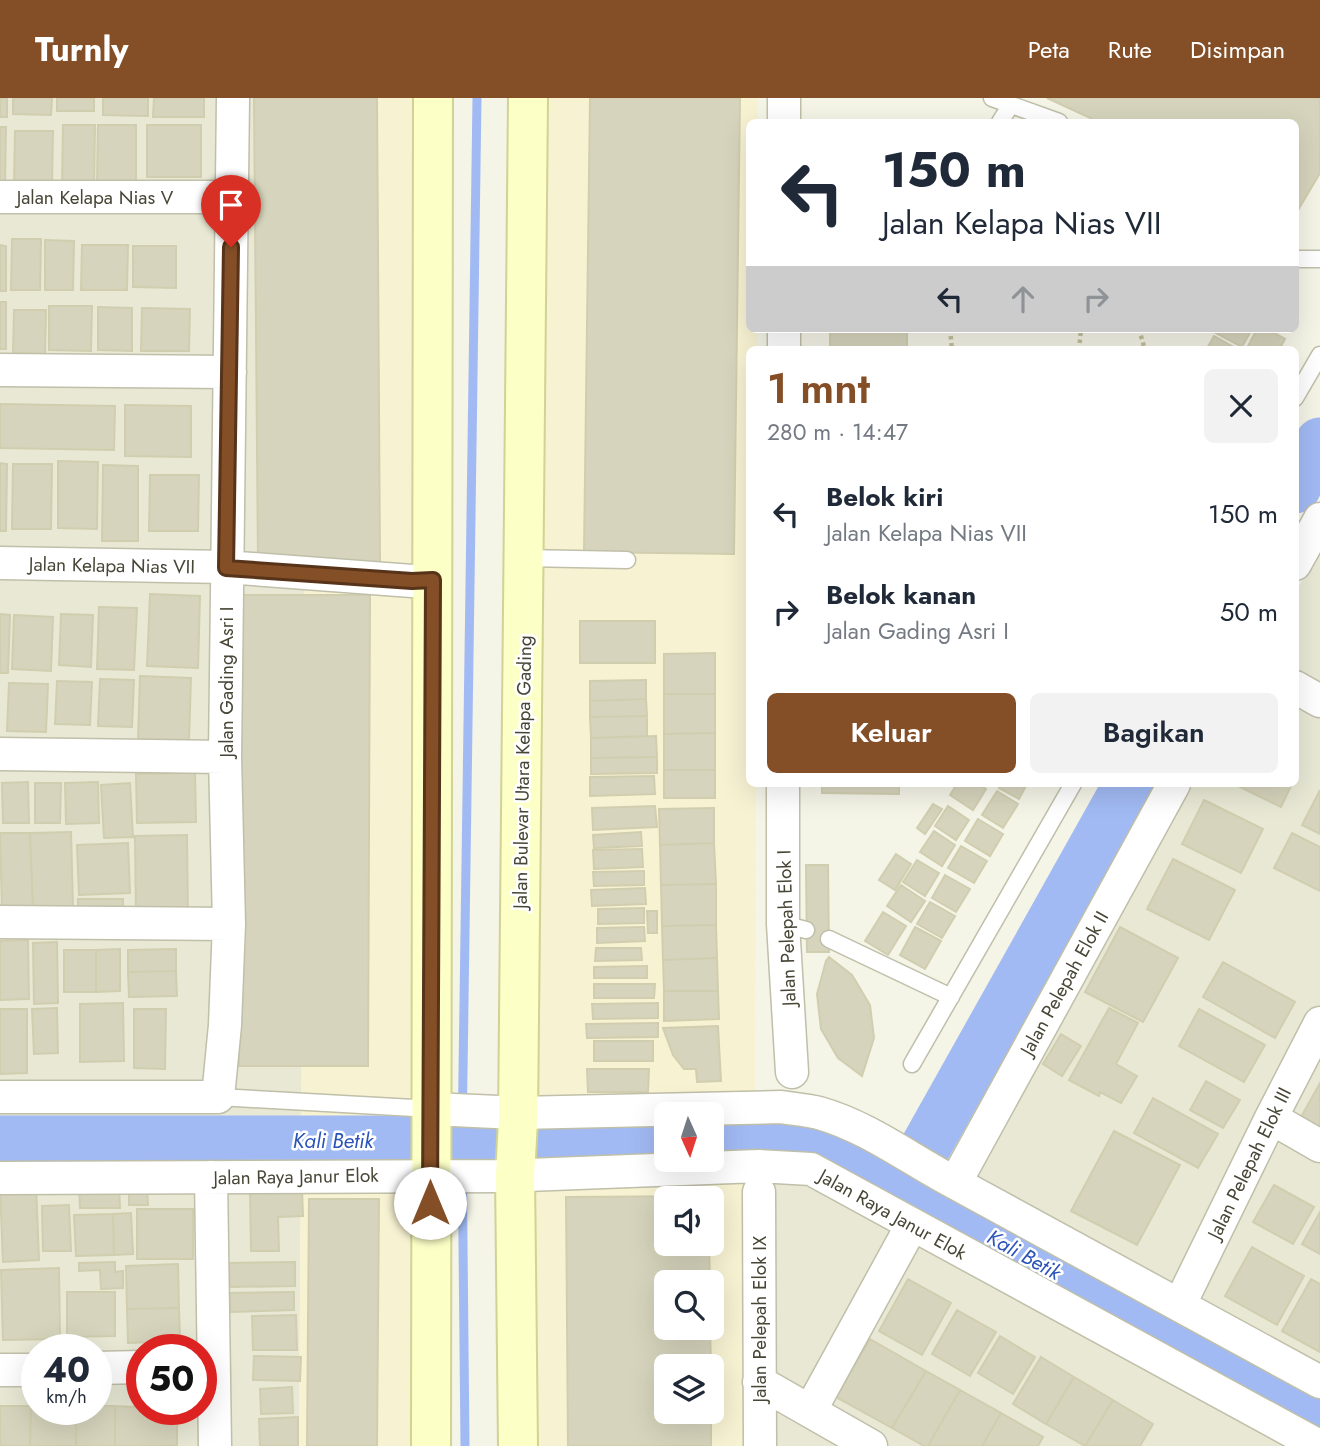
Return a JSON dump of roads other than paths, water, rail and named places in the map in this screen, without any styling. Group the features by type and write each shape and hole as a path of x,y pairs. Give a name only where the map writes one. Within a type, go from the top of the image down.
{"main road":[{"path":"431,1446 436,1173 433,98"},
{"name":"Jalan Bulevar Utara Kelapa Gading","path":"518,1446 512,1174 524,558 528,98"}],"street":[{"name":"Jalan Gading Asri I","path":"218,1097 225,1025 229,924 225,757 233,98"},
{"path":"784,98 784,119"},
{"name":"Jalan Kelapa Nias V","path":"0,197 231,197"},
{"path":"0,370 230,372"},
{"path":"1299,557 1320,519"},
{"name":"Jalan Kelapa Nias VII","path":"0,563 226,568 412,581 433,580"},
{"path":"1299,689 1320,701"},
{"path":"0,754 225,757"},
{"name":"Jalan Pelepah Elok I","path":"783,787 795,927 792,1072"},
{"name":"Jalan Pelepah Elok II","path":"950,1180 1172,787"},
{"path":"0,922 229,924"},
{"name":"Jalan Pelepah Elok III","path":"1180,1304 1320,1023"},
{"path":"0,1097 218,1097"},
{"path":"436,1114 515,1115 781,1107 818,1113 852,1125 889,1144 1320,1382"},
{"path":"1271,1118 1320,1146"},
{"name":"Jalan Raya Janur Elok","path":"0,1178 512,1174 759,1166 811,1169 1319,1446"},
{"path":"208,1334 211,1177"},
{"name":"Jalan Pelepah Elok IX","path":"759,1192 760,1446"},
{"path":"810,1411 912,1225"},
{"path":"0,1370 21,1370"},
{"path":"760,1382 871,1446"},
{"path":"213,1425 215,1446"}],"lane":[{"path":"992,98 1050,119"},
{"path":"1002,119 1010,106"},
{"path":"1299,249 1320,249"},
{"path":"1299,259 1320,259"},
{"path":"1299,391 1320,355"},
{"path":"524,558 627,560"},
{"path":"912,1064 1071,787"},
{"path":"829,939 951,996"},
{"path":"218,1097 436,1114"}],"waterway":[{"path":"465,1446 462,1142 477,98"},
{"path":"1299,481 1320,443"},
{"path":"902,1189 1127,787"},
{"name":"Kali Betik","path":"0,1141 654,1141"},
{"name":"Kali Betik","path":"724,1141 793,1141 850,1158 1320,1419"}]}
